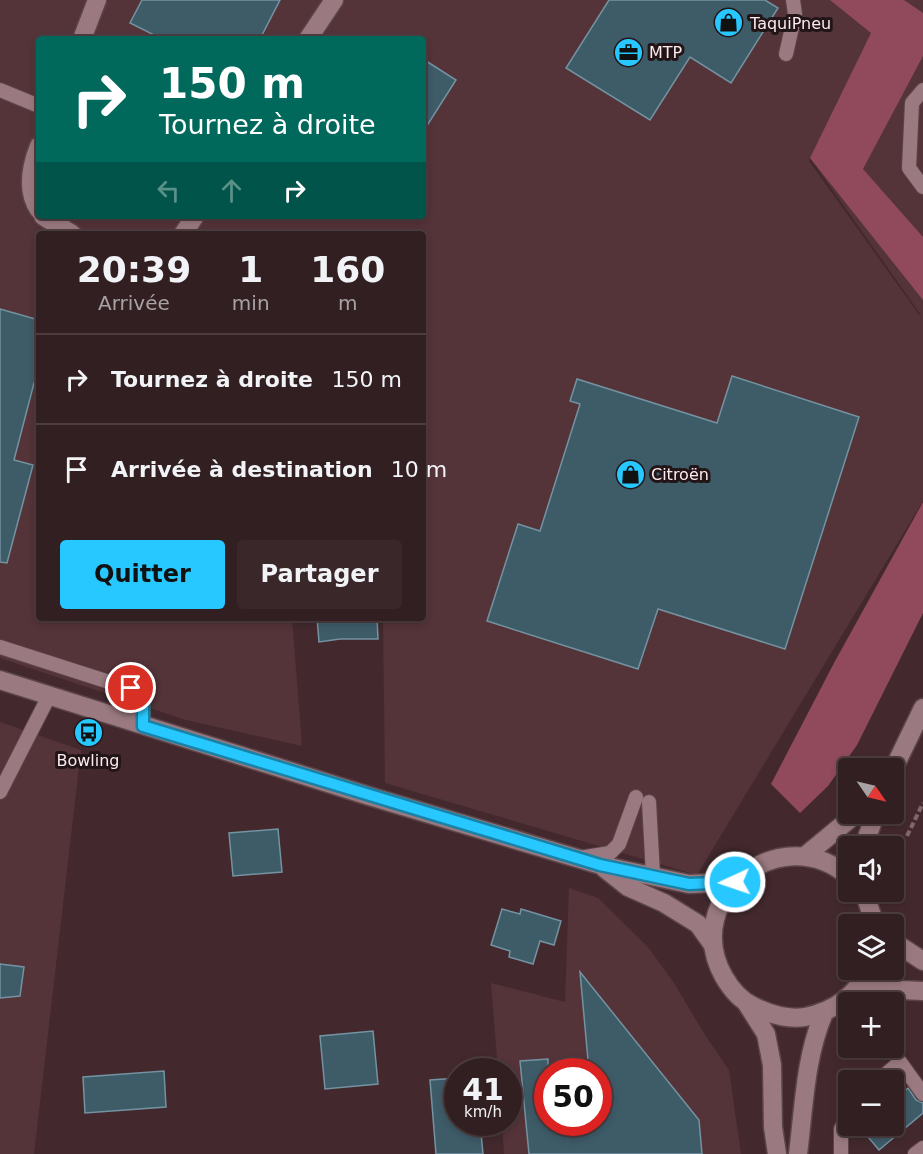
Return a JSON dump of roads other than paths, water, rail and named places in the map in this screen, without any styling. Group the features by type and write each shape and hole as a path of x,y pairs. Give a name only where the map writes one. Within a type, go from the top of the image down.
{"main road":[{"path":"83,36 97,0"},
{"path":"311,36 333,0"},
{"path":"36,154 31,185 36,205"},
{"path":"48,219 67,231"},
{"path":"0,680 143,726 600,865 689,884 735,882"},
{"path":"899,758 923,708"},
{"path":"805,856 844,824"},
{"path":"777,1154 773,1127 772,1065 766,1034 746,1003 730,987 718,967 713,945 714,922 722,900 735,882 755,866 779,857 805,856 823,861 838,869"},
{"path":"600,865 628,887 664,903 698,924 713,945"},
{"path":"904,949 923,961"},
{"path":"853,992 863,980"},
{"path":"868,992 877,989 923,991"},
{"path":"746,1003 771,1015 797,1018 824,1013 838,1004"},
{"path":"798,1154 808,1068 817,1028 824,1013"}],"lane":[{"path":"786,54 795,14 793,0"},
{"path":"0,90 36,105"},
{"path":"923,90 912,103 909,168 923,187"},
{"path":"0,647 131,688 143,703 143,726"},
{"path":"0,792 49,696"},
{"path":"575,858 610,853 618,844 643,800 653,875"},
{"path":"891,1070 900,1062 923,1094"},
{"path":"841,1136 841,1154"},
{"path":"915,1154 923,1148"}],"place":[{"name":"TaquiPneu","path":"729,23"},
{"name":"MTP","path":"628,52"},
{"name":"Citroën","path":"630,474"},
{"name":"Bowling","path":"88,732"}]}
